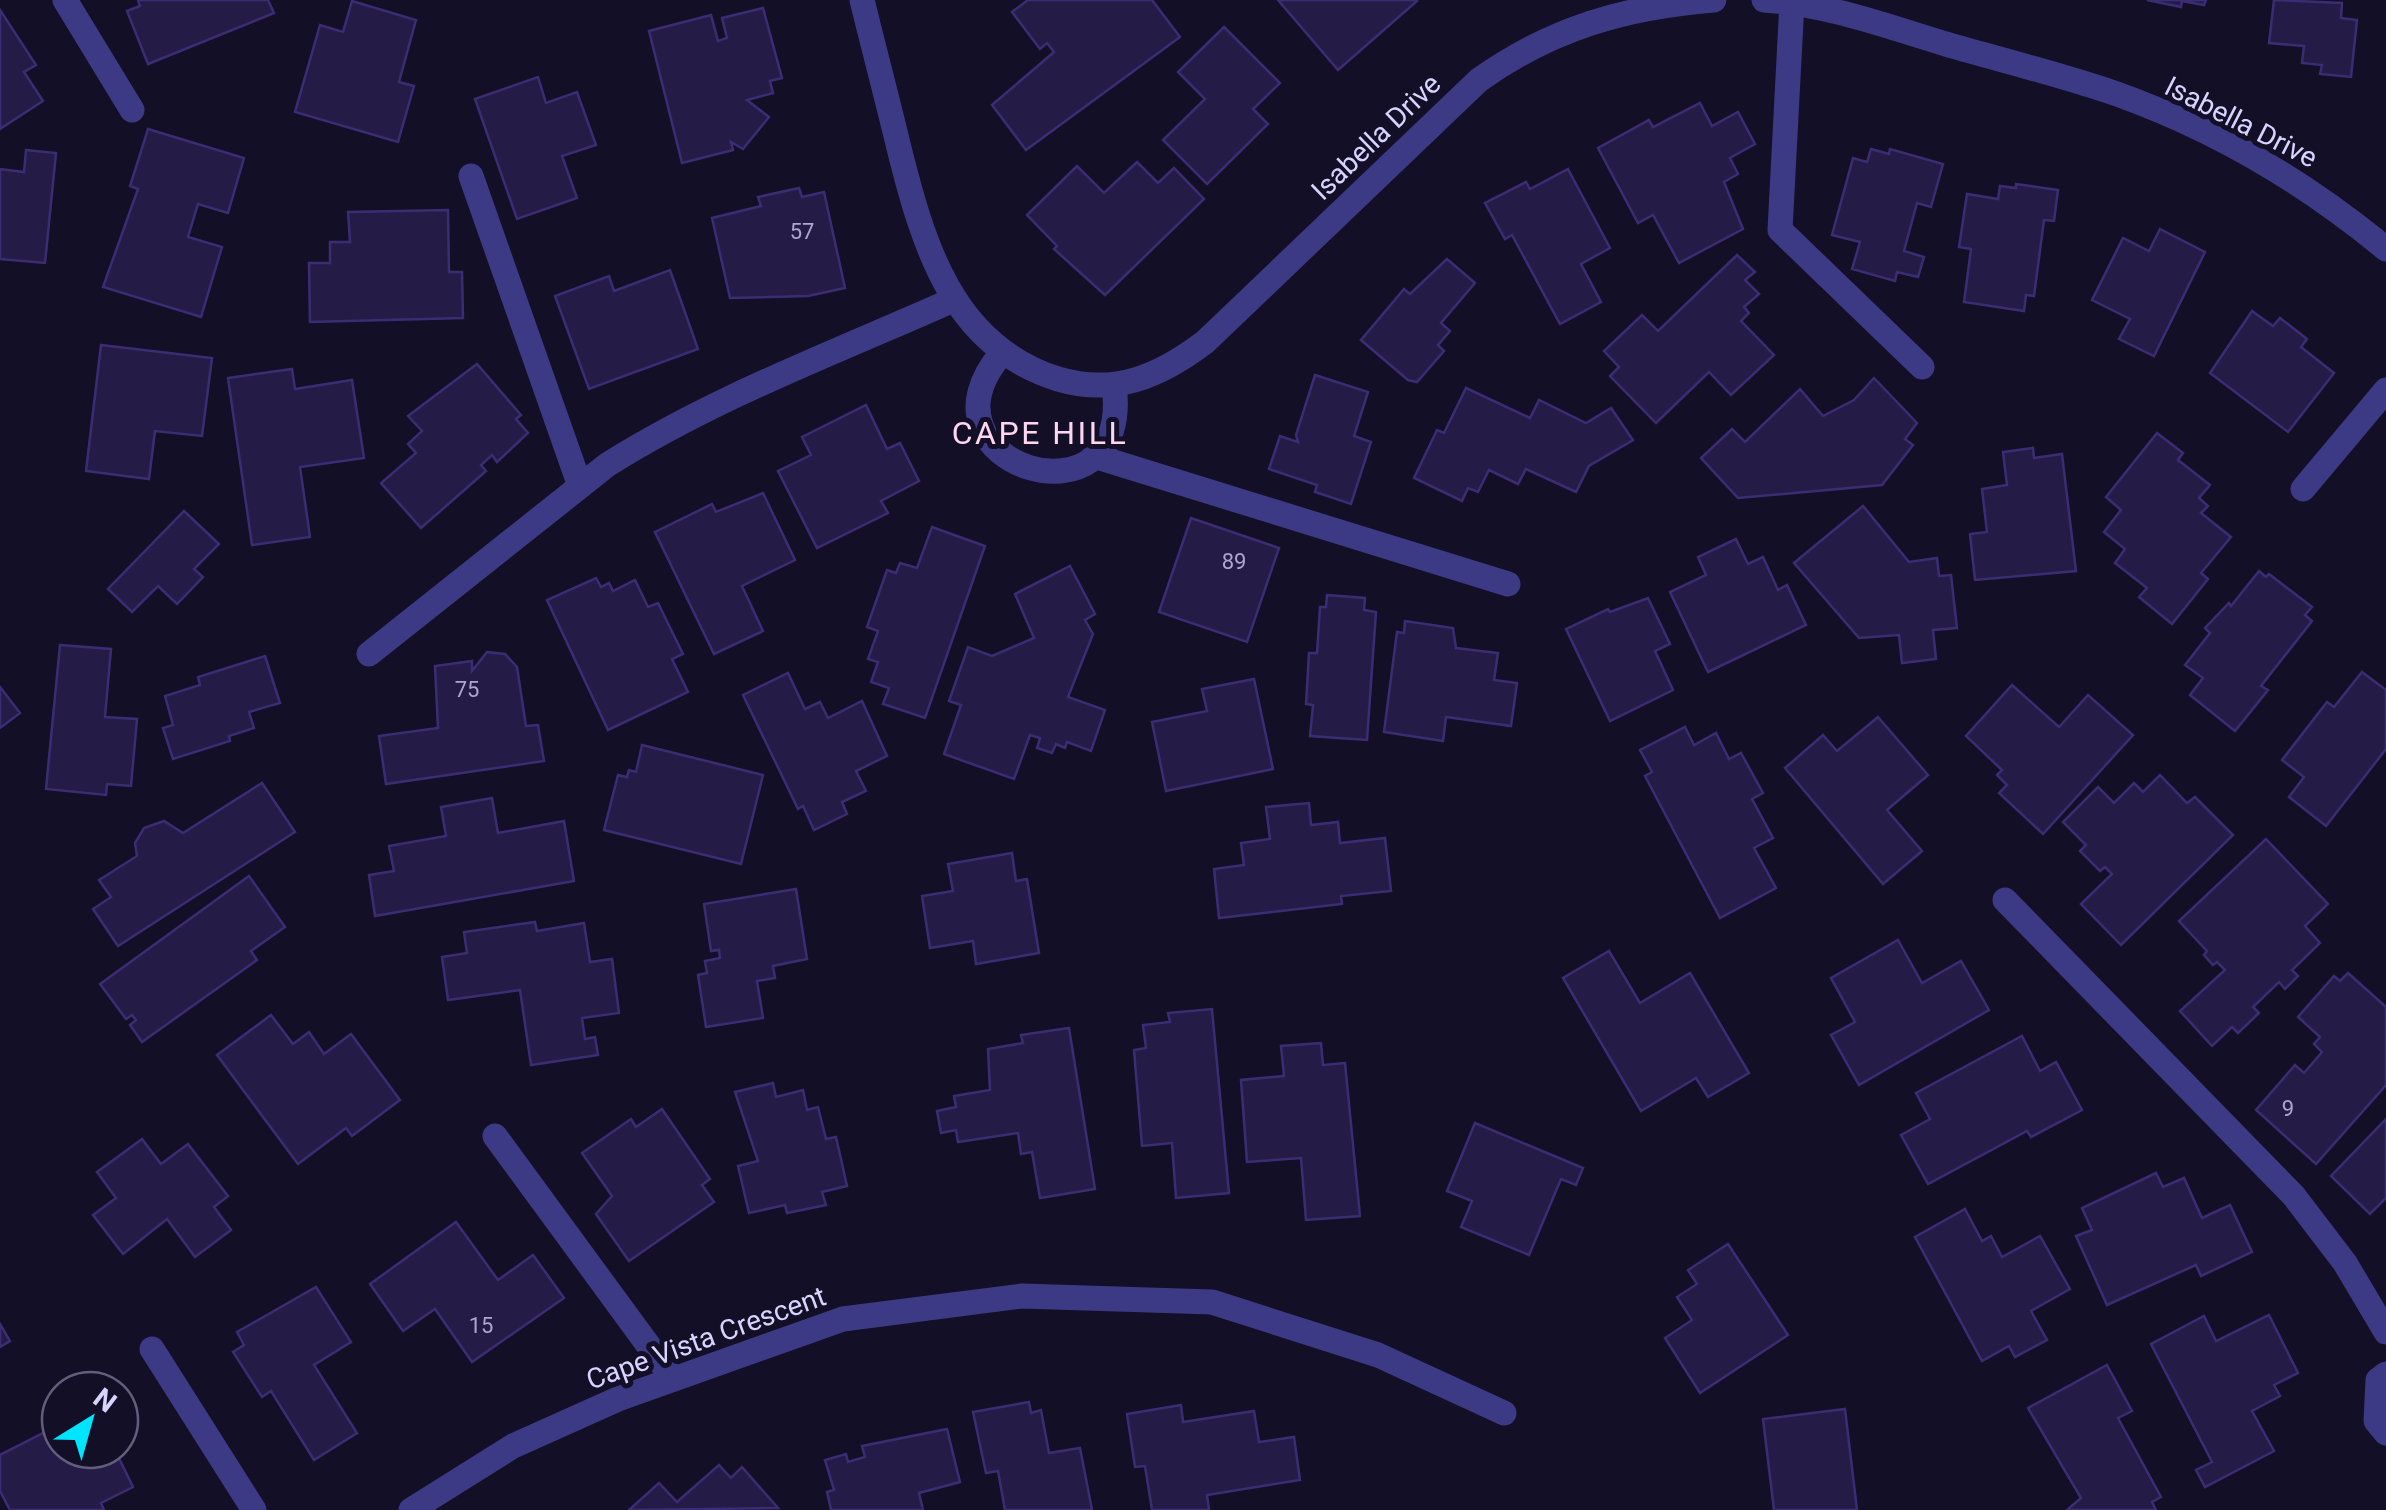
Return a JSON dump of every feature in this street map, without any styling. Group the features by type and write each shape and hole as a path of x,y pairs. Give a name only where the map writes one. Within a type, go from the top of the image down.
{"street":[{"path":"65,0 132,110"},
{"name":"Isabella Drive","path":"862,0 921,236 953,300 1002,353 1068,382 1114,385 1154,376 1205,342 1479,80 1514,55 1582,25 1646,6 1714,0"},
{"path":"1571,0 1582,25"},
{"name":"Isabella Drive","path":"1764,0 1878,11 2118,94 2210,133 2327,200 2386,249"},
{"path":"1792,2 1780,230 1922,367"},
{"path":"472,176 580,486"},
{"path":"370,654 580,486 682,421 953,300"},
{"path":"1002,353 989,368 979,406 982,424 1004,457 1020,467 1058,473 1094,456 1115,423 1114,385"},
{"path":"2303,489 2386,390"},
{"path":"1094,456 1508,584"},
{"path":"2005,900 2294,1196 2344,1263 2386,1332"},
{"path":"495,1136 673,1379"},
{"name":"Cape Vista Crescent","path":"411,1510 514,1446 618,1398 842,1319 1022,1296 1212,1302 1378,1355 1504,1413"},
{"path":"152,1349 254,1510"},
{"path":"2386,1374 2378,1380 2376,1421 2386,1433"}],"building":[{"path":"138,0 268,0 274,13 148,64 127,11 140,6"},
{"path":"1028,0 1152,0 1180,37 1026,150 992,105 1054,52 1047,43 1040,49 1012,12"},
{"path":"1278,0 1416,0 1417,1 1338,70"},
{"path":"2147,0 2206,0 2204,5 2182,1 2181,7"},
{"path":"2274,0 2342,3 2341,18 2357,20 2351,77 2320,74 2322,65 2302,63 2304,46 2269,43"},
{"path":"352,1 416,20 399,82 414,86 398,142 295,112 320,25 343,32"},
{"path":"763,8 782,78 770,81 773,93 747,100 769,117 743,149 731,142 733,150 682,163 649,31 711,15 718,41 727,38 722,18"},
{"path":"0,10 36,65 24,72 43,101 0,129"},
{"path":"1224,27 1280,83 1253,109 1268,124 1207,184 1163,140 1205,99 1178,72"},
{"path":"538,77 546,103 577,92 596,145 562,156 577,198 517,219 475,99"},
{"path":"1700,103 1712,126 1738,112 1755,144 1730,158 1738,174 1724,182 1743,229 1679,263 1653,215 1638,223 1598,148 1649,120 1653,127"},
{"path":"148,129 244,158 228,213 198,204 188,237 222,247 201,317 103,287 138,189 130,186"},
{"path":"1871,149 1889,154 1890,149 1943,164 1931,207 1917,203 1904,251 1924,257 1918,277 1897,272 1895,281 1852,269 1860,242 1832,235 1853,158 1867,162"},
{"path":"26,150 56,153 45,263 0,259 0,169 24,172"},
{"path":"1137,162 1158,183 1174,168 1204,199 1105,295 1054,249 1057,246 1027,215 1077,166 1104,193"},
{"path":"1568,169 1610,248 1581,264 1601,302 1560,324 1512,235 1505,239 1485,203 1526,182 1530,189"},
{"path":"2016,184 2058,190 2054,221 2044,220 2034,296 2026,295 2024,311 1964,302 1971,249 1959,247 1967,194 1998,199 2000,186 2016,188"},
{"path":"799,188 802,197 824,192 845,288 808,296 730,298 712,218 761,206 758,197"},
{"path":"448,210 449,272 462,272 463,318 310,322 309,263 330,263 330,242 350,242 348,212"},
{"path":"2160,229 2205,252 2154,356 2119,339 2130,319 2092,300 2123,238 2149,251"},
{"path":"1737,255 1755,272 1745,280 1759,294 1744,307 1749,313 1741,321 1774,355 1731,395 1709,372 1656,423 1610,376 1619,367 1604,351 1642,315 1658,331"},
{"path":"1447,259 1475,283 1441,323 1450,331 1438,345 1444,351 1417,382 1408,380 1361,340 1404,289 1410,294"},
{"path":"670,270 698,349 589,389 555,296 609,276 614,291"},
{"path":"2252,311 2273,326 2280,318 2307,339 2301,347 2334,373 2288,432 2210,373"},
{"path":"101,345 212,358 202,436 155,431 149,479 86,471"},
{"path":"477,364 521,415 516,419 528,433 497,462 492,455 481,465 486,471 421,528 381,483 416,453 408,444 422,431 408,416"},
{"path":"292,369 295,389 352,380 364,458 300,467 310,537 252,545 228,378"},
{"path":"1315,375 1368,392 1354,436 1371,442 1351,504 1315,492 1317,485 1269,469 1280,436 1298,442 1296,435"},
{"path":"1874,378 1917,423 1905,439 1913,445 1882,485 1738,498 1701,458 1732,429 1745,442 1800,389 1823,416 1854,400"},
{"path":"1466,388 1530,418 1539,400 1586,423 1611,408 1633,440 1589,466 1576,492 1526,469 1518,484 1489,470 1478,492 1468,488 1462,501 1414,478 1437,430 1444,433"},
{"path":"866,405 887,449 900,443 919,481 881,501 888,513 817,548 778,471 811,455 802,437"},
{"path":"2157,433 2183,453 2178,460 2210,485 2199,498 2208,506 2201,513 2231,537 2201,573 2208,579 2172,624 2139,597 2147,588 2115,563 2125,549 2104,532 2121,510 2106,497"},
{"path":"2033,448 2034,458 2062,454 2076,571 1975,580 1970,534 1987,532 1982,489 2007,485 2003,452"},
{"path":"763,493 795,560 742,586 763,631 714,654 655,532 712,504 716,512"},
{"path":"1863,506 1909,562 1937,558 1939,576 1951,575 1957,628 1933,630 1936,659 1902,663 1899,635 1859,638 1794,563"},
{"path":"184,511 219,544 194,569 203,577 177,604 158,586 132,612 108,589"},
{"path":"1191,518 1279,548 1247,642 1159,612"},
{"path":"932,527 985,546 925,718 883,704 889,688 871,682 878,662 868,659 878,631 867,627 887,570 896,573 900,563 917,568"},
{"path":"1736,539 1748,564 1763,557 1778,590 1787,585 1806,625 1708,672 1670,592 1706,575 1698,557"},
{"path":"1070,566 1095,614 1085,620 1093,634 1068,697 1105,710 1091,751 1067,742 1065,748 1056,744 1052,753 1037,748 1040,738 1030,735 1014,779 944,754 961,705 949,701 968,647 992,656 1034,638 1015,594"},
{"path":"2259,571 2266,577 2269,574 2312,607 2305,615 2312,621 2261,686 2268,690 2235,731 2190,695 2203,678 2185,665 2210,633 2205,628 2229,603 2231,606"},
{"path":"596,578 601,587 609,583 613,591 635,580 648,607 658,603 683,654 672,659 688,692 608,730 547,600"},
{"path":"1327,595 1365,598 1364,610 1376,612 1367,740 1310,736 1313,705 1306,704 1309,653 1317,653 1320,607 1326,607"},
{"path":"1648,598 1670,644 1655,651 1673,690 1610,721 1566,629 1608,609 1610,612"},
{"path":"1405,621 1453,628 1456,648 1498,653 1494,680 1517,683 1511,726 1446,717 1443,741 1384,732 1397,632 1404,633"},
{"path":"60,645 111,649 105,717 137,719 131,786 107,784 106,795 46,789"},
{"path":"487,652 505,654 517,667 526,726 538,725 544,761 386,784 379,736 438,728 435,666 472,661 472,671"},
{"path":"265,656 280,703 249,712 254,728 229,736 230,741 173,759 163,728 173,725 165,696 200,685 198,677"},
{"path":"2362,672 2386,690 2386,749 2326,826 2289,797 2304,777 2282,760 2327,702 2334,707"},
{"path":"788,673 805,709 820,702 828,718 862,701 887,756 856,771 866,791 842,802 847,814 814,830 803,806 798,809 743,695"},
{"path":"1254,679 1273,769 1166,791 1152,722 1207,711 1202,689"},
{"path":"2012,685 2059,727 2088,695 2133,735 2043,834 1999,793 2007,785 1997,775 2002,770 1966,736"},
{"path":"0,687 20,713 0,728"},
{"path":"1878,717 1928,775 1887,810 1922,851 1883,884 1785,768 1823,735 1837,751"},
{"path":"1685,727 1694,745 1716,733 1729,759 1741,753 1763,793 1752,799 1773,838 1754,848 1776,888 1720,918 1645,776 1652,772 1640,750"},
{"path":"642,745 763,775 741,864 604,830 618,775 627,777 629,770 636,772"},
{"path":"2160,775 2187,803 2195,797 2233,835 2121,945 2081,904 2112,874 2105,867 2100,871 2080,851 2086,845 2063,822 2098,787 2114,803 2134,783 2143,792"},
{"path":"262,783 295,832 118,946 93,909 111,897 99,880 137,856 135,843 144,828 164,821 183,833"},
{"path":"492,798 498,833 564,821 574,881 375,916 369,875 394,871 389,846 446,836 441,807"},
{"path":"1309,803 1311,825 1338,822 1340,843 1385,838 1391,891 1341,896 1342,904 1219,918 1214,869 1244,865 1241,843 1270,839 1266,807"},
{"path":"2266,839 2328,904 2305,926 2320,943 2292,970 2298,976 2285,989 2279,982 2253,1007 2259,1013 2238,1033 2232,1027 2212,1046 2180,1011 2225,970 2217,962 2213,965 2204,955 2207,951 2179,921"},
{"path":"1012,853 1016,881 1027,879 1039,953 976,964 973,941 930,948 922,896 953,891 948,864"},
{"path":"249,876 285,927 251,951 257,960 142,1042 130,1025 136,1020 132,1015 126,1019 100,984"},
{"path":"796,889 807,959 773,966 775,978 757,981 763,1018 706,1027 698,975 707,973 705,961 720,958 719,950 711,951 704,904"},
{"path":"535,922 537,931 584,923 590,962 612,959 619,1013 582,1018 585,1039 595,1037 598,1055 531,1065 520,990 448,1000 442,957 467,953 464,932"},
{"path":"1898,940 1922,983 1961,961 1989,1010 1859,1085 1831,1035 1855,1022 1831,978"},
{"path":"1609,951 1640,1003 1690,973 1749,1073 1708,1097 1696,1078 1641,1111 1563,978"},
{"path":"2348,973 2386,1007 2386,1085 2316,1164 2256,1110 2295,1065 2304,1073 2322,1052 2314,1044 2320,1037 2298,1017 2334,976 2340,981"},
{"path":"1212,1009 1229,1193 1176,1198 1172,1143 1142,1146 1134,1050 1146,1048 1143,1025 1170,1022 1168,1013"},
{"path":"271,1015 293,1044 309,1032 324,1054 351,1034 400,1100 352,1136 346,1128 298,1164 217,1055"},
{"path":"1069,1028 1095,1189 1040,1198 1032,1152 1021,1154 1018,1133 958,1142 956,1130 941,1133 937,1111 956,1107 954,1096 990,1090 988,1049 1023,1043 1021,1035"},
{"path":"2022,1036 2040,1071 2056,1062 2082,1110 2031,1137 2027,1131 1928,1184 1901,1135 1930,1119 1916,1093"},
{"path":"1321,1043 1323,1065 1345,1063 1360,1216 1306,1220 1301,1158 1247,1162 1241,1080 1284,1076 1281,1046"},
{"path":"773,1083 776,1097 803,1090 807,1110 818,1107 826,1139 836,1137 847,1186 822,1192 826,1205 787,1213 785,1205 749,1213 738,1166 758,1161 735,1092"},
{"path":"662,1109 710,1179 702,1185 714,1202 629,1261 596,1214 612,1196 582,1153 631,1119 636,1127"},
{"path":"2386,1119 2386,1198 2370,1214 2331,1176"},
{"path":"1475,1123 1583,1168 1576,1185 1561,1179 1529,1255 1461,1227 1472,1201 1447,1191"},
{"path":"142,1139 161,1164 188,1144 228,1196 214,1207 231,1230 195,1257 167,1219 123,1254 93,1215 116,1198 97,1172"},
{"path":"2156,1173 2163,1187 2184,1178 2202,1218 2230,1205 2252,1252 2201,1276 2196,1265 2107,1305 2076,1236 2092,1230 2082,1208"},
{"path":"1965,1209 1982,1241 1991,1236 2002,1257 2040,1236 2070,1289 2031,1311 2047,1340 2015,1357 2009,1346 1982,1361 1915,1237"},
{"path":"456,1222 498,1280 533,1255 564,1298 472,1362 435,1309 403,1331 370,1284"},
{"path":"1728,1244 1788,1335 1700,1393 1665,1338 1692,1320 1677,1297 1697,1284 1688,1270"},
{"path":"316,1287 351,1342 314,1365 357,1433 314,1460 271,1391 262,1397 233,1352 244,1345 237,1332"},
{"path":"2269,1315 2298,1373 2274,1385 2280,1396 2252,1411 2274,1451 2205,1487 2196,1470 2212,1462 2151,1344 2204,1316 2216,1341"},
{"path":"0,1324 10,1341 0,1347"},
{"path":"2107,1365 2132,1411 2118,1418 2161,1497 2152,1502 2156,1510 2067,1510 2081,1498 2028,1408"},
{"path":"1029,1402 1031,1413 1041,1410 1049,1453 1080,1448 1092,1510 1005,1510 998,1471 986,1473 973,1412"},
{"path":"1181,1405 1183,1422 1254,1411 1259,1442 1294,1437 1300,1480 1207,1495 1209,1510 1152,1510 1145,1466 1135,1467 1127,1414"},
{"path":"1845,1409 1857,1510 1774,1510 1763,1419"},
{"path":"947,1429 960,1482 919,1493 923,1510 831,1510 827,1492 834,1490 825,1460 846,1454 848,1462 865,1457 862,1446"},
{"path":"40,1435 40,1470 125,1470 133,1487 101,1503 104,1510 10,1510 0,1491 0,1455"},
{"path":"719,1465 731,1478 742,1467 778,1508 629,1510 659,1483 677,1502"}],"district":[{"name":"CAPE HILL","path":"1040,433"}]}
